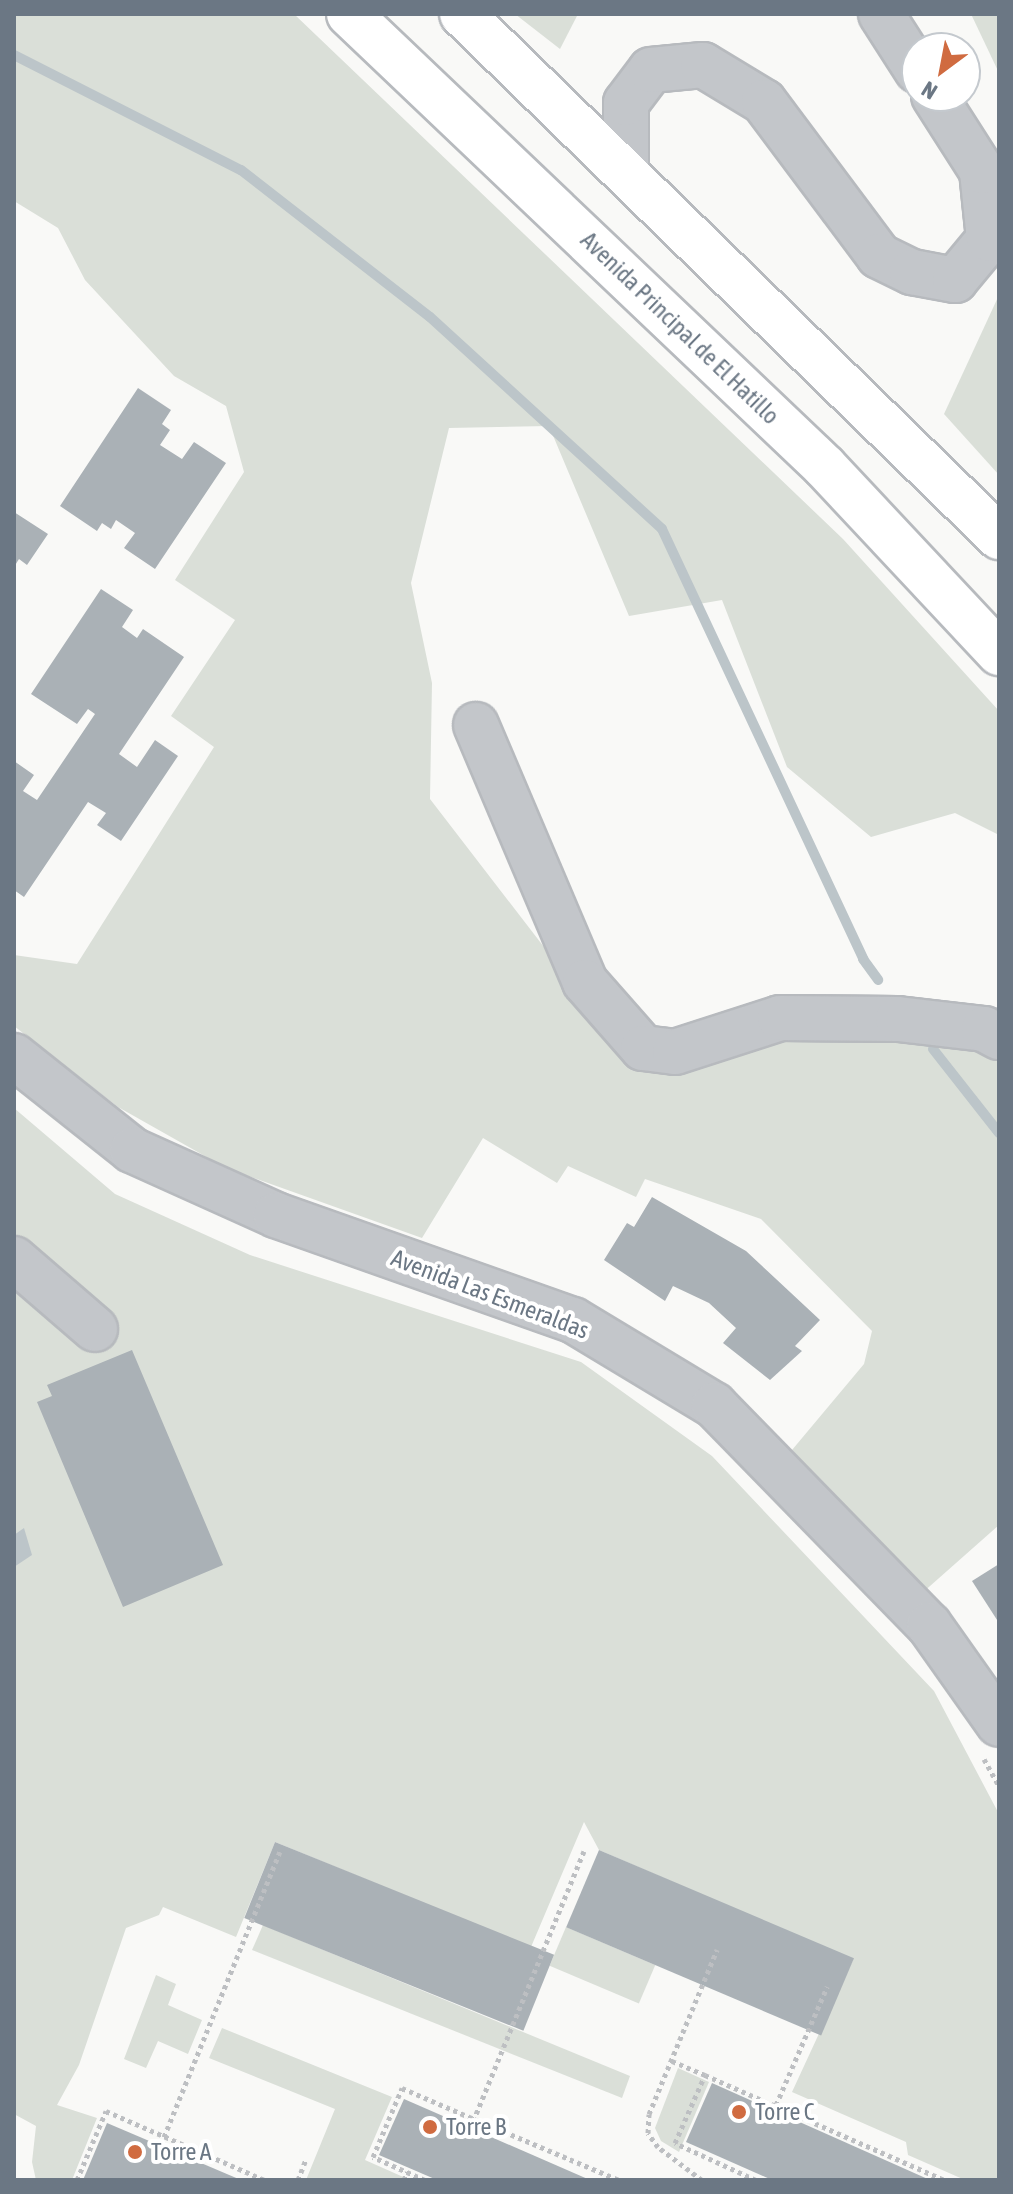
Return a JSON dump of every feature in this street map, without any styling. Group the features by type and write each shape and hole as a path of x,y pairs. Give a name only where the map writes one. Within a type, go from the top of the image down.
{"main road":[{"name":"Avenida Principal de El Hatillo","path":"349,14 825,467 999,653"},
{"path":"462,14 999,537"}],"street":[{"path":"881,14 901,45"},
{"path":"626,171 626,103 651,70 703,65 764,102 879,256 912,272 955,280 989,239 982,171 944,112"},
{"path":"476,725 585,982 643,1048 675,1052 780,1018 898,1019 984,1029 999,1037"},
{"name":"Avenida Las Esmeraldas","path":"14,1056 132,1150 276,1215 573,1320 714,1405 929,1625 989,1736"},
{"path":"14,1259 95,1329"}],"path":[{"path":"989,1736 999,1786"},
{"path":"474,2119 584,1851"},
{"path":"164,2137 280,1852"},
{"path":"702,2180 648,2133 649,2114 717,1950"},
{"path":"776,2105 827,1987"},
{"path":"672,2061 944,2180"},
{"path":"705,2075 675,2143 756,2180"},
{"path":"425,2180 373,2157 402,2088 619,2180"},
{"path":"77,2180 106,2111 265,2180"},
{"path":"298,2180 306,2159"},
{"path":"404,2180 407,2172"}],"shaded area":[{"path":"14,14 294,14 843,539 999,711 999,835 955,813 871,837 787,767 722,600 629,616 549,426 449,428 411,583 432,683 430,799 634,1064 782,1033 901,1033 999,1052 999,1525 921,1594 792,1450 864,1364 872,1331 761,1219 645,1179 636,1197 568,1166 557,1183 483,1138 422,1238 226,1168 118,1107 14,1026 14,955 77,964 214,747 171,716 235,620 175,580 244,472 226,406 174,376 85,280 58,228 14,201"},
{"path":"515,14 578,14 560,49"},
{"path":"971,14 999,14 999,73 981,32"},
{"path":"999,295 999,475 944,414"},
{"path":"14,1108 115,1194 250,1255 581,1362 712,1456 934,1691 999,1814 999,2180 965,2180 908,2155 906,2142 792,2092 853,1960 599,1850 584,1822 531,1947 275,1842 236,1937 163,1907 159,1915 126,1928 79,2065 57,2105 97,2118 72,2180 36,2180 32,2162 36,2126 14,2114"},
{"path":"24,1528 32,1555 14,1567 14,1535"},
{"path":"263,1925 630,2076 622,2098 252,1950"},
{"path":"566,1927 655,1965 639,2004 550,1966"},
{"path":"156,1975 176,1984 168,2005 202,2020 188,2054 158,2041 146,2068 124,2059"},
{"path":"222,2028 392,2097 365,2160 410,2180 306,2180 335,2109 209,2058"},
{"path":"678,2068 709,2082 679,2152 661,2141 655,2128"}],"building":[{"path":"138,388 171,410 162,424 170,430 160,445 182,459 194,442 226,463 155,569 124,548 135,533 116,520 111,529 102,523 97,531 60,506"},
{"path":"14,512 48,534 27,565 19,559 14,567"},
{"path":"101,589 133,610 122,627 137,638 143,629 184,657 119,754 137,767 155,740 178,756 121,841 97,825 106,813 88,802 24,897 14,890 14,761 34,775 23,791 37,800 95,714 88,709 77,724 31,694"},
{"path":"652,1197 746,1251 820,1320 795,1346 802,1351 770,1380 723,1343 736,1328 709,1303 673,1286 665,1301 604,1260 627,1223 634,1227"},
{"path":"132,1350 223,1565 123,1607 37,1402 52,1396 47,1385"},
{"path":"999,1564 999,1623 972,1581"},
{"path":"275,1842 554,1955 523,2031 244,1918"},
{"path":"599,1850 854,1958 821,2036 566,1927"},
{"name":"Torre C","path":"712,2083 930,2180 772,2180 686,2142"},
{"name":"Torre B","path":"404,2099 590,2180 437,2180 379,2155"},
{"name":"Torre A","path":"107,2123 241,2180 83,2180"}],"waterway":[{"path":"14,55 241,170 430,317 662,529 863,959 878,980"},
{"path":"933,1049 999,1133"}],"place":[{"name":"Torre C","path":"739,2112"},
{"name":"Torre B","path":"430,2127"},
{"name":"Torre A","path":"135,2152"}]}
